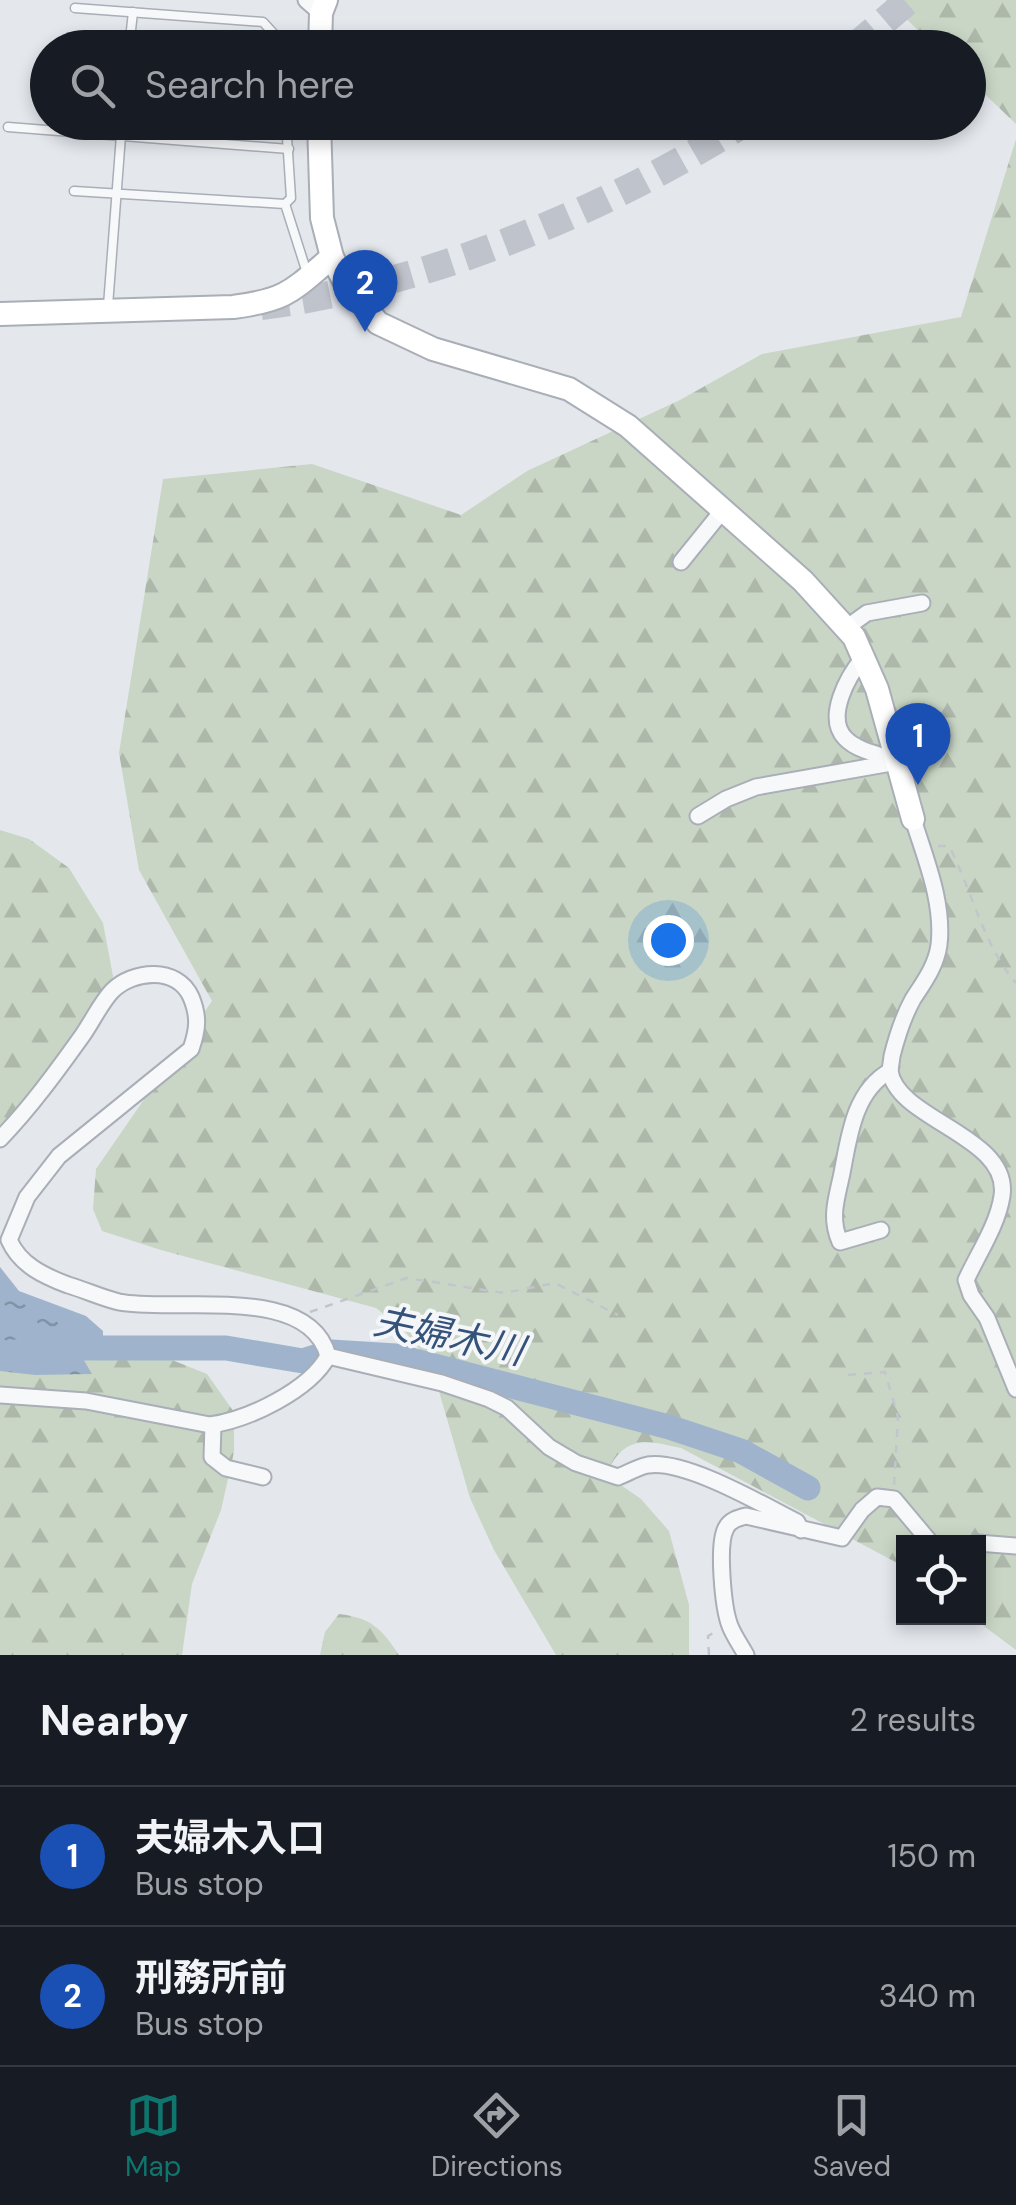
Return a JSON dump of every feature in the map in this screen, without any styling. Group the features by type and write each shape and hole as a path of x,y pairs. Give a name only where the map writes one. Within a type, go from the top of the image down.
{"street":[{"path":"318,4 319,30"},
{"path":"320,140 322,218 332,258 344,281 378,323 434,350 570,388 628,426 803,581 846,628 863,658 877,689 936,894 939,944 930,973 897,1036 890,1071 898,1089 982,1149 997,1171 1003,1192 996,1218 966,1280 971,1295 988,1318 1016,1389"},
{"path":"0,314 266,303 288,294 332,258"},
{"path":"681,562 723,510"},
{"path":"846,628 867,613 922,603"},
{"path":"863,658 839,702 837,722 844,738 897,761"},
{"path":"698,816 756,786 897,761"},
{"path":"0,1139 81,1038 113,990 148,972 166,976 187,990 197,1012 198,1031 191,1048 59,1156 28,1197 9,1240 14,1252 50,1278 118,1302 232,1304 295,1318 314,1330 325,1344 328,1356 318,1375 294,1391 229,1422 213,1425 86,1402 0,1395"},
{"path":"880,1230 840,1242 832,1215 845,1143 858,1108 876,1078 890,1071"},
{"path":"328,1356 442,1383 490,1400 507,1408 550,1447 576,1463 618,1477 647,1465 671,1465 744,1494 797,1522 802,1530"},
{"path":"213,1425 212,1457 226,1468 264,1476"},
{"path":"746,1655 730,1625 722,1548 725,1529 734,1519 746,1516 842,1538 877,1497 894,1499 924,1535"},
{"path":"986,1544 1016,1546"}],"lane":[{"path":"75,8 263,22 270,30"},
{"path":"130,30 132,12"},
{"path":"8,127 30,129"},
{"path":"108,311 120,140"},
{"path":"172,140 289,149"},
{"path":"74,191 285,204 291,198 288,140"},
{"path":"285,204 309,277"}],"path":[{"path":"922,847 948,846 966,879 998,963 1016,982"},
{"path":"295,1318 406,1278 504,1294 555,1283 618,1315"},
{"path":"848,1375 885,1372 898,1417 894,1499"},
{"path":"709,1655 708,1636 730,1625"}],"green space":[{"path":"886,0 1016,0 1016,124 986,95 986,30 918,30"},
{"path":"1016,139 1016,1650 982,1625 986,1625 986,1535 896,1535 896,1562 681,1448 649,1442 631,1445 609,1468 615,1481 641,1499 669,1531 689,1605 689,1655 556,1655 494,1550 470,1498 431,1364 404,1330 376,1308 102,1231 93,1209 96,1169 212,1001 139,870 119,753 163,479 312,464 461,515 527,471 680,400 762,354 961,317"},
{"path":"0,830 29,839 69,868 103,923 113,976 102,1016 0,1131"},
{"path":"0,1335 93,1339 167,1358 207,1374 234,1412 234,1452 221,1510 192,1584 182,1655 0,1655"},
{"path":"339,1614 374,1626 399,1655 320,1655 325,1632"}],"water":[{"path":"0,1267 19,1291 86,1316 103,1331 103,1339 82,1357 92,1374 0,1371"}],"waterway":[{"name":"夫婦木川","path":"0,1353 85,1348 226,1348 303,1361 331,1352 396,1356 669,1427 741,1451 808,1488"}],"tunnel":[{"path":"874,30 909,0"},
{"path":"261,306 386,281 513,240 635,185 716,140"}],"place":[{"name":"刑務所前","path":"365,332"},
{"name":"夫婦木入口","path":"918,785"}]}
